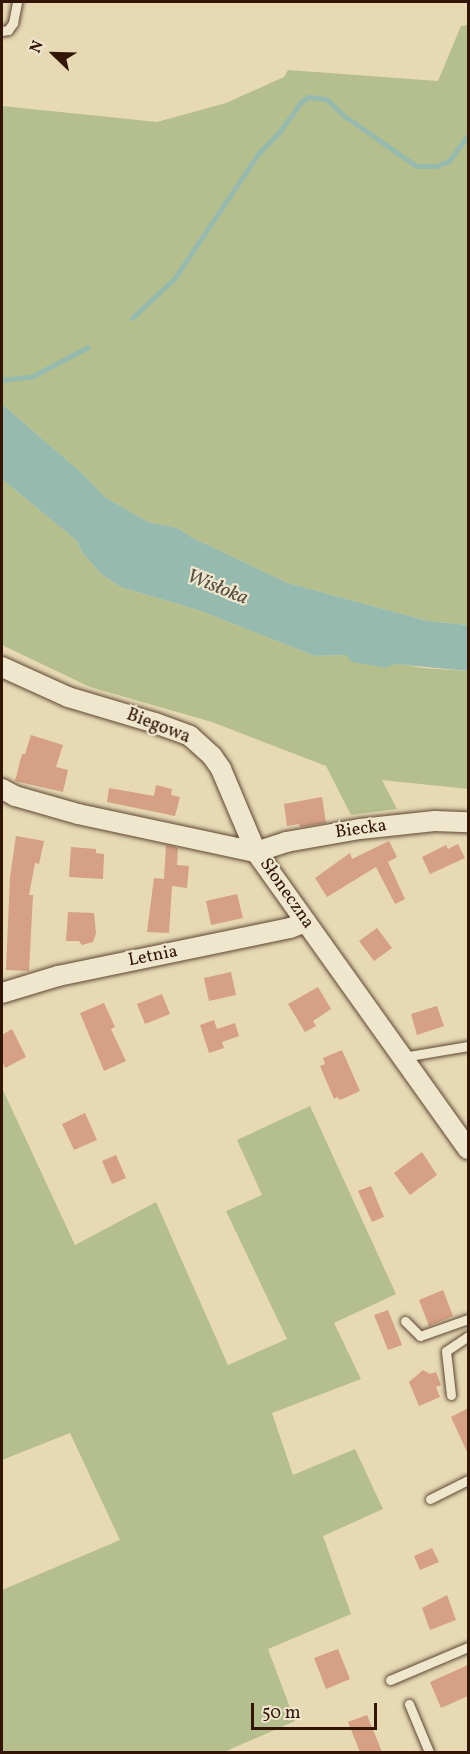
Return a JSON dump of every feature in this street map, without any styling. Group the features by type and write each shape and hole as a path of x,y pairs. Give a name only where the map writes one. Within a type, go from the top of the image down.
{"street":[{"name":"Biegowa","path":"2,667 68,697 190,736 212,756 221,769 256,852"},
{"name":"Słoneczna","path":"2,789 15,796 78,814 256,852 468,1149"},
{"name":"Biecka","path":"256,852 286,842 360,829 435,821 468,822"},
{"name":"Letnia","path":"2,993 58,976 279,930 306,922"}],"lane":[{"path":"2,31 11,27 16,2"},
{"path":"401,1057 468,1046"},
{"path":"405,1321 420,1336 468,1319"},
{"path":"451,1395 446,1351 468,1336"},
{"path":"430,1499 468,1480"},
{"path":"390,1680 468,1647"},
{"path":"409,1704 429,1752"}],"green space":[{"path":"468,25 468,625 428,621 288,583 191,537 178,528 148,522 105,497 82,473 2,404 2,106 157,122 226,103 284,77 288,70 438,81 461,26"},
{"path":"2,479 77,541 81,551 100,573 120,587 198,610 315,656 347,655 423,668 468,671 468,789 382,780 397,809 351,815 326,766 212,722 90,687 2,645"},
{"path":"2,1088 75,1245 156,1202 228,1365 287,1339 226,1211 262,1195 237,1140 310,1106 396,1294 334,1323 361,1379 272,1413 293,1475 355,1449 383,1509 323,1536 351,1614 268,1649 295,1721 224,1752 2,1752 2,1590 120,1540 70,1433 2,1460"}],"water":[{"name":"Wisłoka","path":"2,404 82,473 105,497 148,522 178,528 191,537 288,583 428,621 468,625 468,671 395,664 386,668 352,662 346,655 315,656 198,610 120,587 100,573 81,551 77,541 2,479"}],"building":[{"path":"31,735 63,745 56,767 68,770 63,792 15,781 22,754 25,754"},
{"path":"156,785 172,789 171,795 180,797 175,816 107,802 109,788 154,796"},
{"path":"322,797 326,823 300,827 299,824 287,826 284,804"},
{"path":"16,836 44,841 39,864 35,863 29,895 33,895 29,971 6,970 10,877"},
{"path":"389,841 397,857 388,862 405,899 395,904 376,867 327,897 315,878 350,853 352,859"},
{"path":"458,844 465,858 430,874 422,857 446,845 448,849"},
{"path":"166,845 178,848 177,865 189,866 187,888 172,886 169,933 147,932 154,878 164,879"},
{"path":"71,847 96,849 96,853 104,854 103,879 69,877"},
{"path":"237,894 243,918 211,925 206,901"},
{"path":"68,912 94,913 96,933 93,942 82,945 79,941 66,941"},
{"path":"377,928 392,948 374,961 359,941"},
{"path":"231,972 236,995 209,1001 204,978"},
{"path":"318,987 331,1009 313,1021 316,1026 305,1032 288,1004"},
{"path":"162,994 170,1014 145,1024 137,1004"},
{"path":"104,1003 115,1027 111,1029 126,1061 104,1071 80,1013"},
{"path":"437,1006 444,1026 417,1035 411,1014"},
{"path":"214,1020 217,1029 235,1023 239,1036 222,1042 224,1048 209,1053 200,1025"},
{"path":"12,1029 26,1057 5,1068 2,1060 2,1035"},
{"path":"342,1050 360,1091 340,1100 337,1097 334,1099 320,1066 325,1064 323,1058"},
{"path":"85,1113 97,1140 74,1150 62,1124"},
{"path":"422,1152 437,1175 410,1195 394,1173"},
{"path":"116,1155 126,1178 112,1184 102,1161"},
{"path":"371,1186 384,1217 372,1222 358,1191"},
{"path":"443,1290 453,1316 429,1326 419,1300"},
{"path":"388,1310 402,1345 388,1350 374,1315"},
{"path":"423,1370 430,1374 436,1372 441,1385 436,1387 440,1397 419,1406 409,1382"},
{"path":"468,1408 468,1454 451,1417"},
{"path":"432,1548 439,1562 420,1570 414,1556"},
{"path":"447,1595 456,1620 430,1630 422,1608"},
{"path":"338,1649 350,1679 326,1689 314,1658"},
{"path":"468,1665 468,1696 441,1708 430,1682"},
{"path":"367,1715 382,1752 360,1752 348,1722"}],"waterway":[{"path":"132,318 174,279 258,154 280,131 302,101 309,97 326,99 343,115 416,166 436,166 449,161 468,135"},
{"path":"2,380 33,376 88,347"}]}
